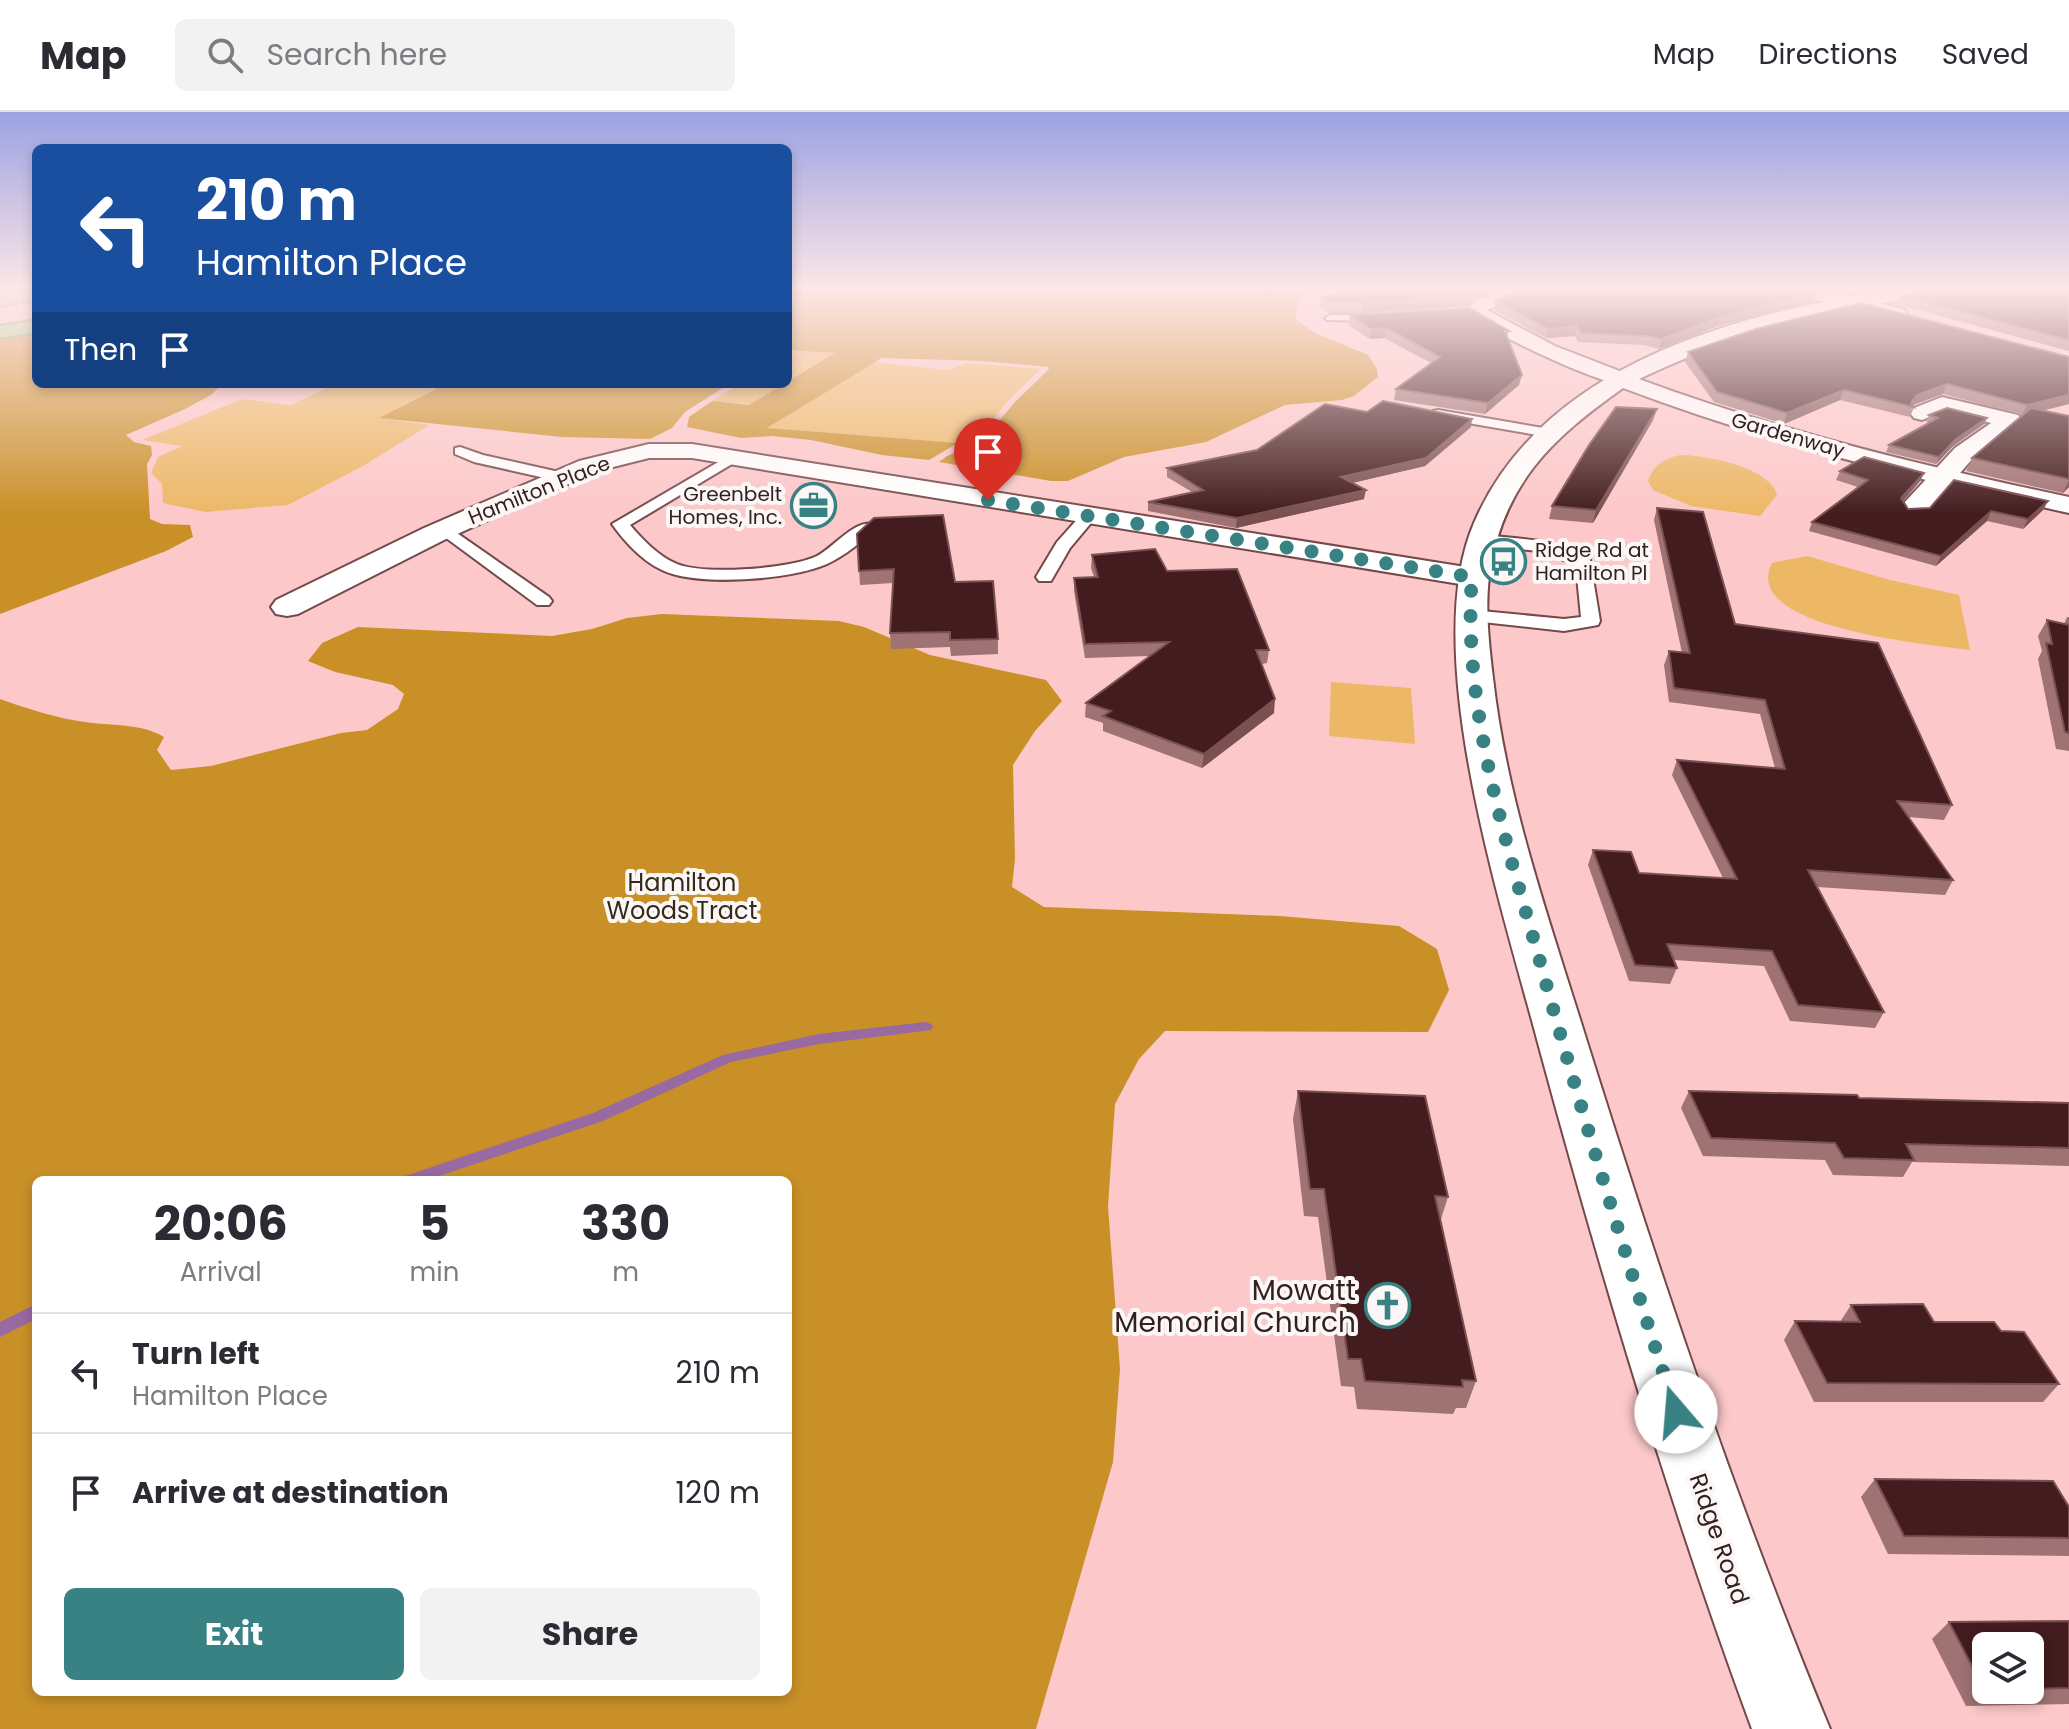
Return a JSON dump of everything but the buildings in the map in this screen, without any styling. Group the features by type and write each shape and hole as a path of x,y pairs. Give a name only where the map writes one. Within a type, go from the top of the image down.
{"street":[{"name":"Gardenway","path":"1581,363 1762,428 1944,477 2069,505"},
{"name":"Ridge Road","path":"1658,363 1622,380 1573,412 1549,433 1506,484 1475,578 1479,709 1499,810 1579,1104 1618,1234 1734,1586 1791,1729"},
{"path":"1914,509 1964,453 2010,420 1942,404 1922,413"},
{"name":"Hamilton Place","path":"287,607 444,529 588,466 649,451 692,451 1475,578"}],"lane":[{"path":"1419,411 1549,433"},
{"path":"460,451 479,459 563,477"},
{"path":"732,458 620,524 652,555 678,570 785,569 818,562 868,527"},
{"path":"1045,577 1063,546 1088,517"},
{"path":"444,529 543,601"},
{"path":"1550,550 1580,560 1584,564 1591,621 1564,625 1475,578 1550,550"}],"shaded area":[{"path":"792,363 819,363 792,380"},
{"path":"871,363 947,370 966,363 1040,369 1006,403 973,444 766,429"},
{"path":"327,388 438,389 381,418 429,425 363,466 288,505 205,512 163,503 162,484 151,473 158,457 182,446 142,440 242,399 291,405"},
{"path":"733,388 777,388 749,405 712,401"},
{"path":"1680,455 1720,460 1750,470 1772,485 1777,495 1760,516 1691,506 1653,490 1648,481 1656,467"},
{"path":"1807,556 1890,580 1959,595 1970,650 1883,638 1846,629 1811,618 1784,604 1769,585 1772,563"},
{"path":"1331,682 1411,688 1415,744 1329,736"}],"green space":[{"path":"0,363 32,363 32,388 218,388 185,409 126,435 134,442 151,446 152,455 147,464 150,519 162,524 190,525 193,537 166,551 0,614"},
{"path":"818,363 873,363 767,428 958,443 929,460 882,455 811,440 772,436 741,438 687,427 689,417 712,401 749,405 777,388 792,388 792,379"},
{"path":"1009,363 1373,363 1378,377 1354,396 1342,400 1285,405 1206,442 1124,457 1068,481 1051,481 939,462 981,443 1048,367"},
{"path":"434,388 723,388 685,412 672,428 650,439 562,437 379,418 437,389"},
{"name":"Hamilton Woods Tract","path":"662,614 839,621 864,627 930,655 1046,680 1062,701 1035,731 1013,765 1015,859 1012,887 1044,907 1280,916 1399,926 1437,949 1449,990 1428,1032 1165,1031 1139,1059 1115,1104 1108,1206 1120,1369 1113,1462 1036,1729 0,1729 0,699 63,718 155,732 164,737 157,750 171,770 211,766 341,733 367,730 398,709 404,694 393,685 335,672 308,661 322,643 358,627 552,636 592,629 627,618"}],"waterway":[{"path":"422,1176 598,1117 728,1058 819,1039 926,1027"},
{"path":"0,1330 32,1313"}],"place":[{"name":"Greenbelt Homes, Inc.","path":"813,505"},
{"name":"Ridge Rd at Hamilton Pl","path":"1504,562"},
{"name":"Mowatt Memorial Church","path":"1387,1306"}],"route":[{"path":"988,500 1472,577 1471,640 1479,709 1507,844 1579,1104 1676,1412"}]}
